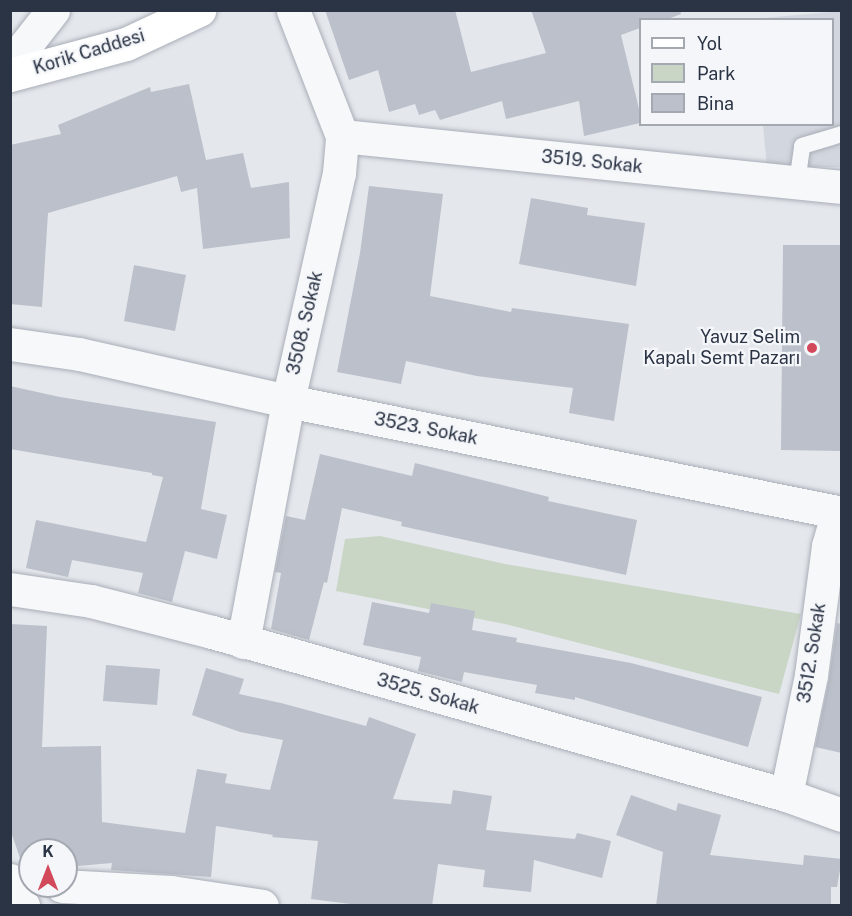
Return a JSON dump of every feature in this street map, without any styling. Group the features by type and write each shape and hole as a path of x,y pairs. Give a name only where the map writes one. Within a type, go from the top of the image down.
{"main road":[{"name":"Korik Caddesi","path":"10,75 126,44 199,10"}],"street":[{"path":"10,65 53,10"},
{"name":"3508. Sokak","path":"243,642 288,401 339,173 342,136 293,10"},
{"name":"3519. Sokak","path":"342,136 842,187"},
{"name":"3523. Sokak","path":"10,344 80,354 288,401 840,512"},
{"name":"3512. Sokak","path":"786,795 811,675 828,546 840,512"},
{"name":"3525. Sokak","path":"10,589 90,601 243,642 786,795 842,815"},
{"path":"78,887 171,892 262,906"}],"lane":[{"path":"796,183 802,146 842,134"}],"shaded area":[{"path":"841,11 841,167 767,167 763,126 834,126 834,18 765,18"}],"green space":[{"path":"380,536 505,564 801,614 779,694 505,624 336,591 345,539"}],"building":[{"path":"325,10 455,10 471,72 546,53 531,10 680,10 681,14 670,18 639,18 639,28 621,35 639,109 639,123 584,136 579,101 506,119 502,101 440,120 435,110 419,115 415,104 389,112 378,70 349,80"},
{"path":"189,84 206,160 243,153 251,188 289,182 290,238 203,249 197,188 181,192 177,176 48,213 42,307 10,304 10,145 61,134 58,125 150,87 151,92"},
{"path":"369,186 443,194 430,296 511,312 512,308 629,324 614,421 569,413 573,388 477,376 406,361 401,384 337,372 360,253"},
{"path":"531,198 588,208 587,215 645,223 636,286 519,264"},
{"name":"Yavuz Selim Kapalı Semt Pazarı","path":"783,245 842,245 842,451 781,450"},
{"path":"134,265 186,275 175,331 124,321"},
{"path":"10,386 60,397 216,422 201,509 227,515 217,559 185,551 172,602 138,593 143,573 72,560 68,577 26,568 36,520 146,542 163,477 152,475 152,473 10,449"},
{"path":"320,454 412,476 415,463 549,497 548,501 637,520 626,575 401,526 402,522 342,508 327,583 324,582 309,640 271,629 281,573 275,572 286,516 305,520"},
{"path":"372,602 429,613 431,603 475,611 472,630 517,638 516,642 631,663 762,697 748,747 575,697 575,700 535,693 537,685 464,672 462,682 418,671 421,657 363,645"},
{"path":"837,623 842,624 842,753 815,747 829,679"},
{"path":"10,624 47,626 42,747 101,746 102,822 185,833 197,769 227,774 225,783 270,790 283,740 240,732 192,715 206,668 244,679 239,694 366,726 369,717 416,734 393,799 451,804 453,790 492,796 486,830 575,839 577,833 611,841 602,878 534,860 531,892 483,887 485,870 438,864 432,906 366,906 311,899 318,841 272,837 273,835 216,826 211,877 111,870 112,863 78,866 78,838 18,838 18,852 10,829"},
{"path":"106,665 160,669 157,705 103,701"},
{"path":"631,795 676,811 678,803 721,815 710,855 803,865 804,855 842,859 837,887 831,887 831,906 656,906 663,852 616,835"}],"place":[{"name":"Yavuz Selim Kapalı Semt Pazarı","path":"812,348"}]}
